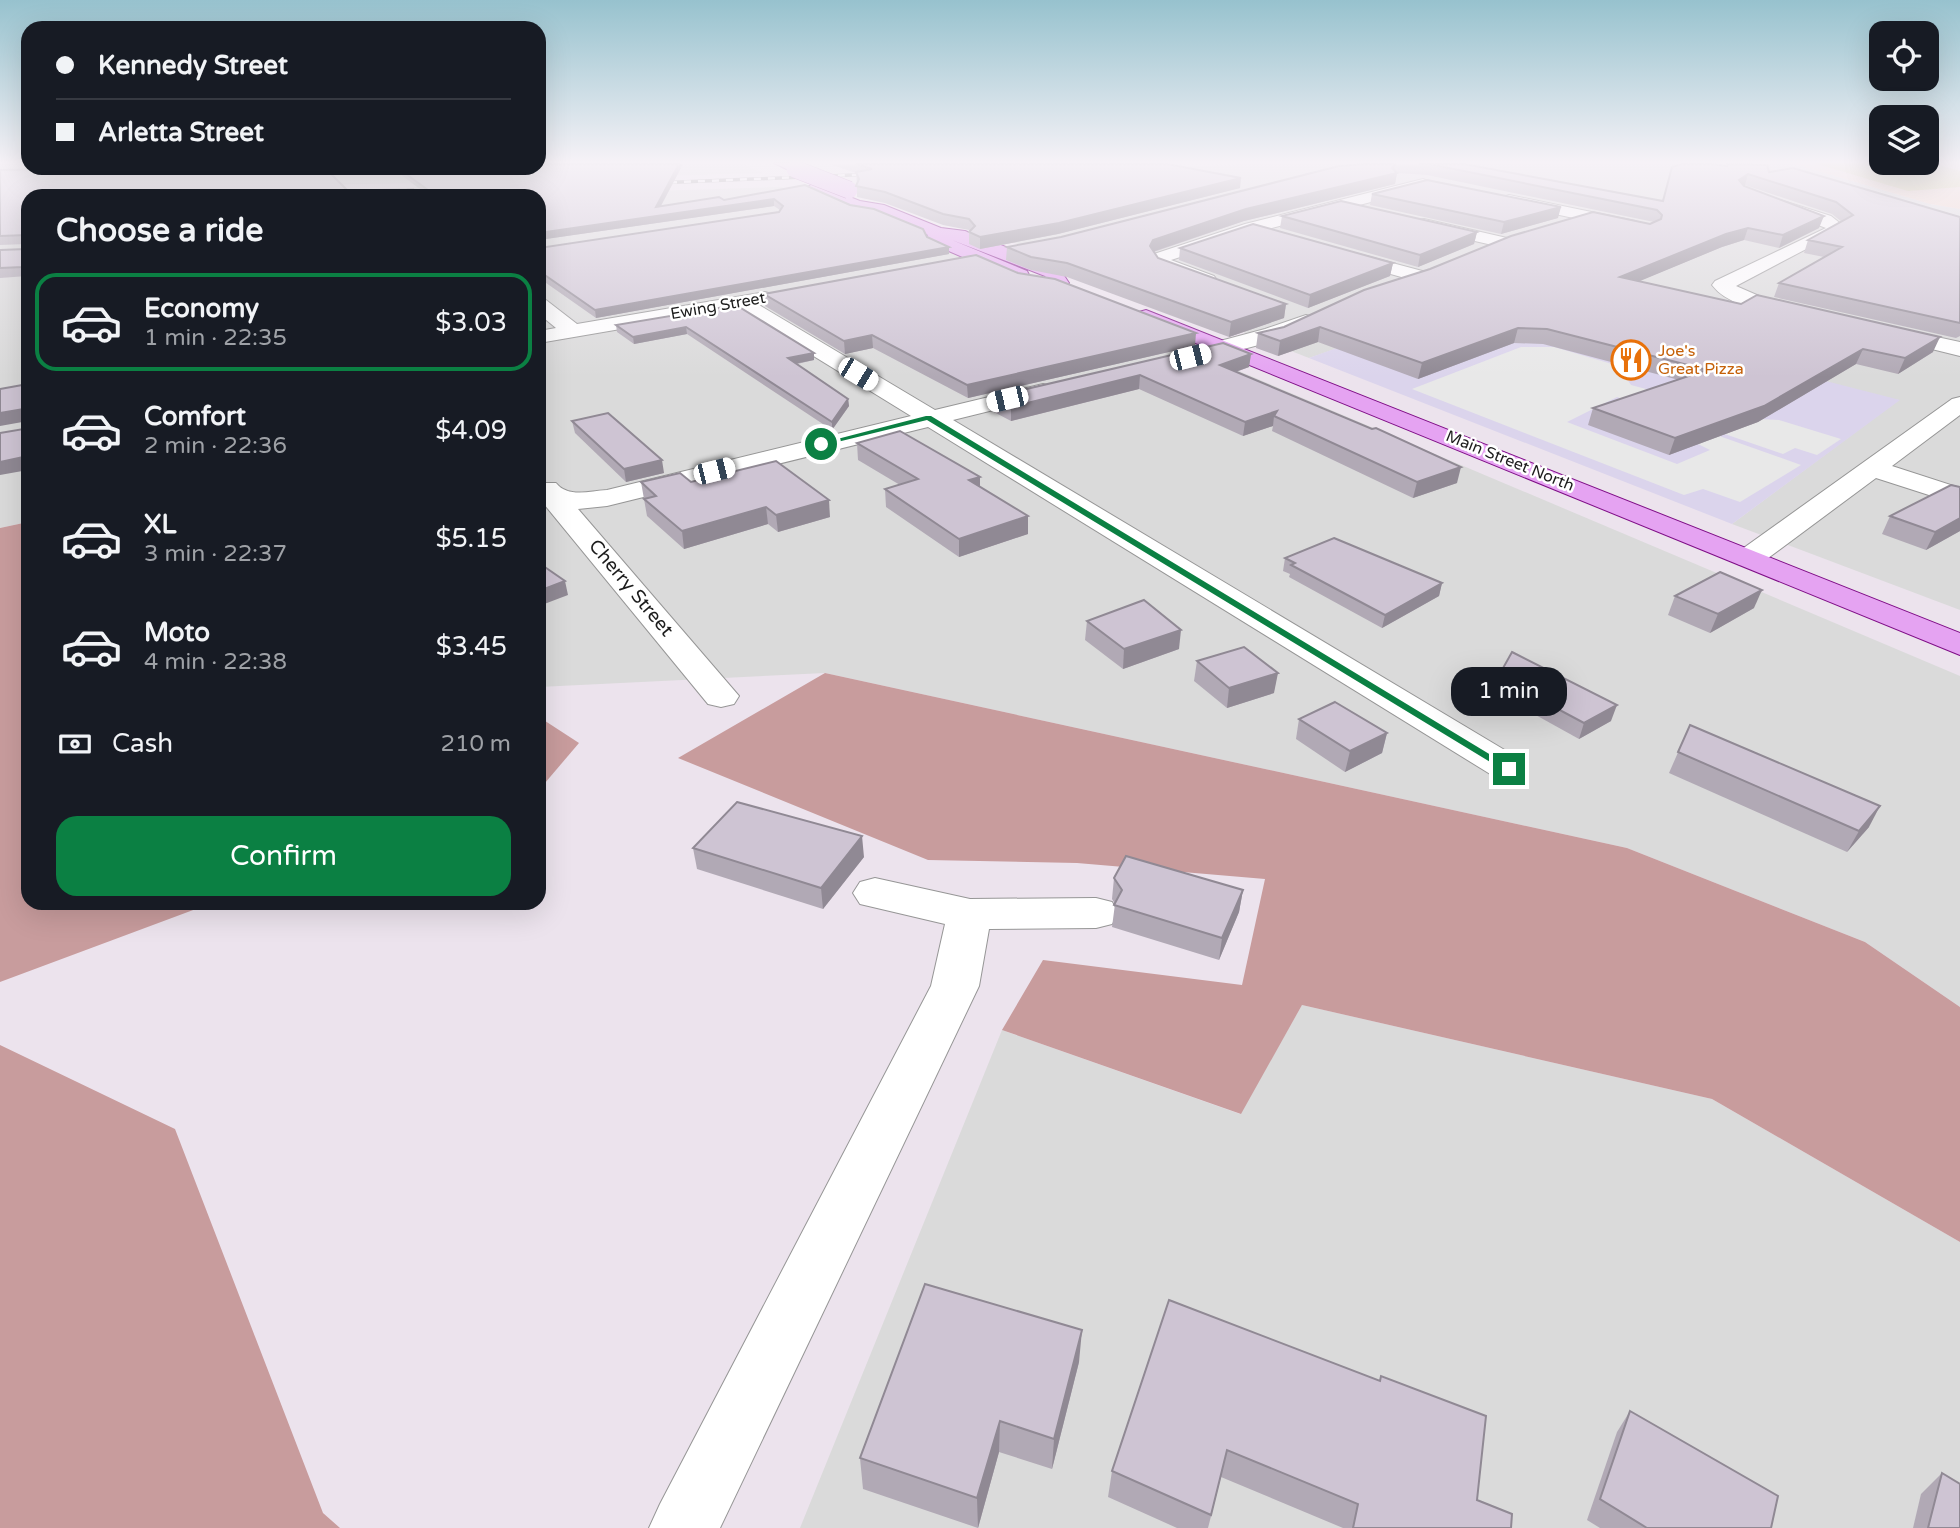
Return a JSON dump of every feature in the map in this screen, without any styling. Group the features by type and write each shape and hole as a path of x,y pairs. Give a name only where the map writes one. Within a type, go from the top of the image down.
{"main road":[{"path":"937,234 934,239 1026,278 1065,286 1052,272 952,234"},
{"name":"Main Street North","path":"1124,308 1227,347 1960,645"}],"street":[{"path":"1224,286 1165,265 1160,258 1232,234"},
{"path":"1273,234 1289,239"},
{"path":"1466,257 1508,240 1478,234"},
{"path":"1817,316 1752,301 1731,293 1722,285 1825,234"},
{"path":"942,265 1034,247"},
{"path":"1328,250 1419,276"},
{"path":"1393,285 1442,266"},
{"name":"Ewing Street","path":"546,336 780,295"},
{"path":"740,302 1509,769"},
{"path":"1164,363 1273,334 1316,316 1281,307"},
{"path":"546,310 573,331"},
{"path":"1869,328 1960,349"},
{"path":"547,490 568,501 607,498 928,417 1059,387"},
{"path":"1749,558 1960,404"},
{"path":"1872,468 1960,497"},
{"name":"Cherry Street","path":"547,490 721,696"},
{"path":"875,893 970,914 1096,914"},
{"path":"684,1528 955,986 970,914"}],"shaded area":[{"path":"0,234 21,234 21,524 0,528"},
{"path":"546,234 913,234 1960,676 1960,1007 1865,942 1627,848 825,673 546,687"},
{"path":"993,234 1960,234 1960,610 1732,524 1899,400 1398,327 1309,358"},
{"path":"1487,294 1900,400 1732,524 1309,358"},
{"path":"1521,347 1554,347 1629,369 1622,372 1631,385 1759,419 1779,420 1841,439 1817,455 1795,448 1783,454 1617,397 1567,422 1677,464 1710,450 1684,437 1708,432 1801,465 1740,502 1703,489 1684,495 1412,389"},
{"path":"21,524 21,910 193,910 0,982 0,528"},
{"path":"825,673 1627,848 1865,942 1960,1007 1960,1242 1712,1099 1302,1005 1241,1114 1002,1030 1043,960 1242,985 1265,879 1077,863 928,860 678,758"},
{"path":"546,722 579,743 546,782"},
{"path":"1302,1005 1712,1099 1960,1242 1960,1528 800,1528 1002,1030 1240,1114"},
{"path":"0,1045 175,1129 323,1513 340,1528 0,1528"}],"building":[{"path":"630,234 926,234 949,247 595,310 546,276 546,247"},
{"path":"1072,234 1170,234 1153,240 1150,246 1158,258 1286,304 1231,322 1067,263 1031,257 1007,247"},
{"path":"1222,234 1290,234 1393,263 1310,295 1180,248"},
{"path":"1347,234 1471,234 1420,255"},
{"path":"1725,234 1620,277 1741,304 1757,295 1940,337 1905,358 1863,349 1764,406 1675,438 1593,408 1707,370 1547,329 1518,328 1422,363 1320,327 1280,341 1258,333 1284,327 1364,290 1430,269 1511,236"},
{"path":"1818,234 1960,234 1960,323 1779,283 1842,247 1808,240"},
{"path":"21,249 21,267 0,268 0,250"},
{"path":"976,255 1018,273 1055,279 1196,333 967,385 872,335 844,341 764,294"},
{"path":"736,305 814,353 788,358 848,399 832,422 686,327 633,337 616,325"},
{"path":"1223,343 1251,354 1220,365 1372,429 1376,428 1461,467 1417,482 1274,416 1277,411 1245,422 1140,375 1011,407 992,397"},
{"path":"21,385 21,410 0,413 0,389"},
{"path":"608,413 662,460 624,469 572,421"},
{"path":"21,430 21,458 0,462 0,433"},
{"path":"900,431 980,477 969,480 1028,516 959,539 885,489 918,479 857,443"},
{"path":"776,461 829,500 776,515 766,507 682,531 644,499 656,496 641,482 680,473 691,482"},
{"path":"1951,485 1960,487 1960,518 1935,532 1890,516"},
{"path":"1334,538 1442,583 1385,615 1291,565 1295,563 1285,558"},
{"path":"546,568 565,581 546,588"},
{"path":"1720,572 1762,590 1718,614 1675,596"},
{"path":"1144,600 1181,630 1124,649 1087,621"},
{"path":"1244,647 1278,673 1229,688 1197,661"},
{"path":"1512,652 1617,705 1584,723 1498,677"},
{"path":"1335,702 1387,733 1350,751 1299,719"},
{"path":"1690,725 1880,806 1859,831 1678,752"},
{"path":"737,802 862,836 821,888 693,848"},
{"path":"1126,856 1243,890 1222,938 1114,905 1122,890 1114,878"},
{"path":"925,1284 1082,1330 1054,1439 1000,1421 977,1498 860,1458"},
{"path":"1169,1300 1380,1381 1381,1376 1486,1416 1477,1500 1512,1514 1511,1528 1353,1528 1358,1504 1227,1450 1211,1515 1112,1471"},
{"path":"1630,1411 1778,1496 1771,1528 1647,1528 1600,1499"},
{"path":"1942,1473 1960,1484 1960,1528 1928,1528"}],"place":[{"name":"Joe's Great Pizza","path":"1631,360"}],"route":[{"path":"821,444 928,417 1509,769"}]}
